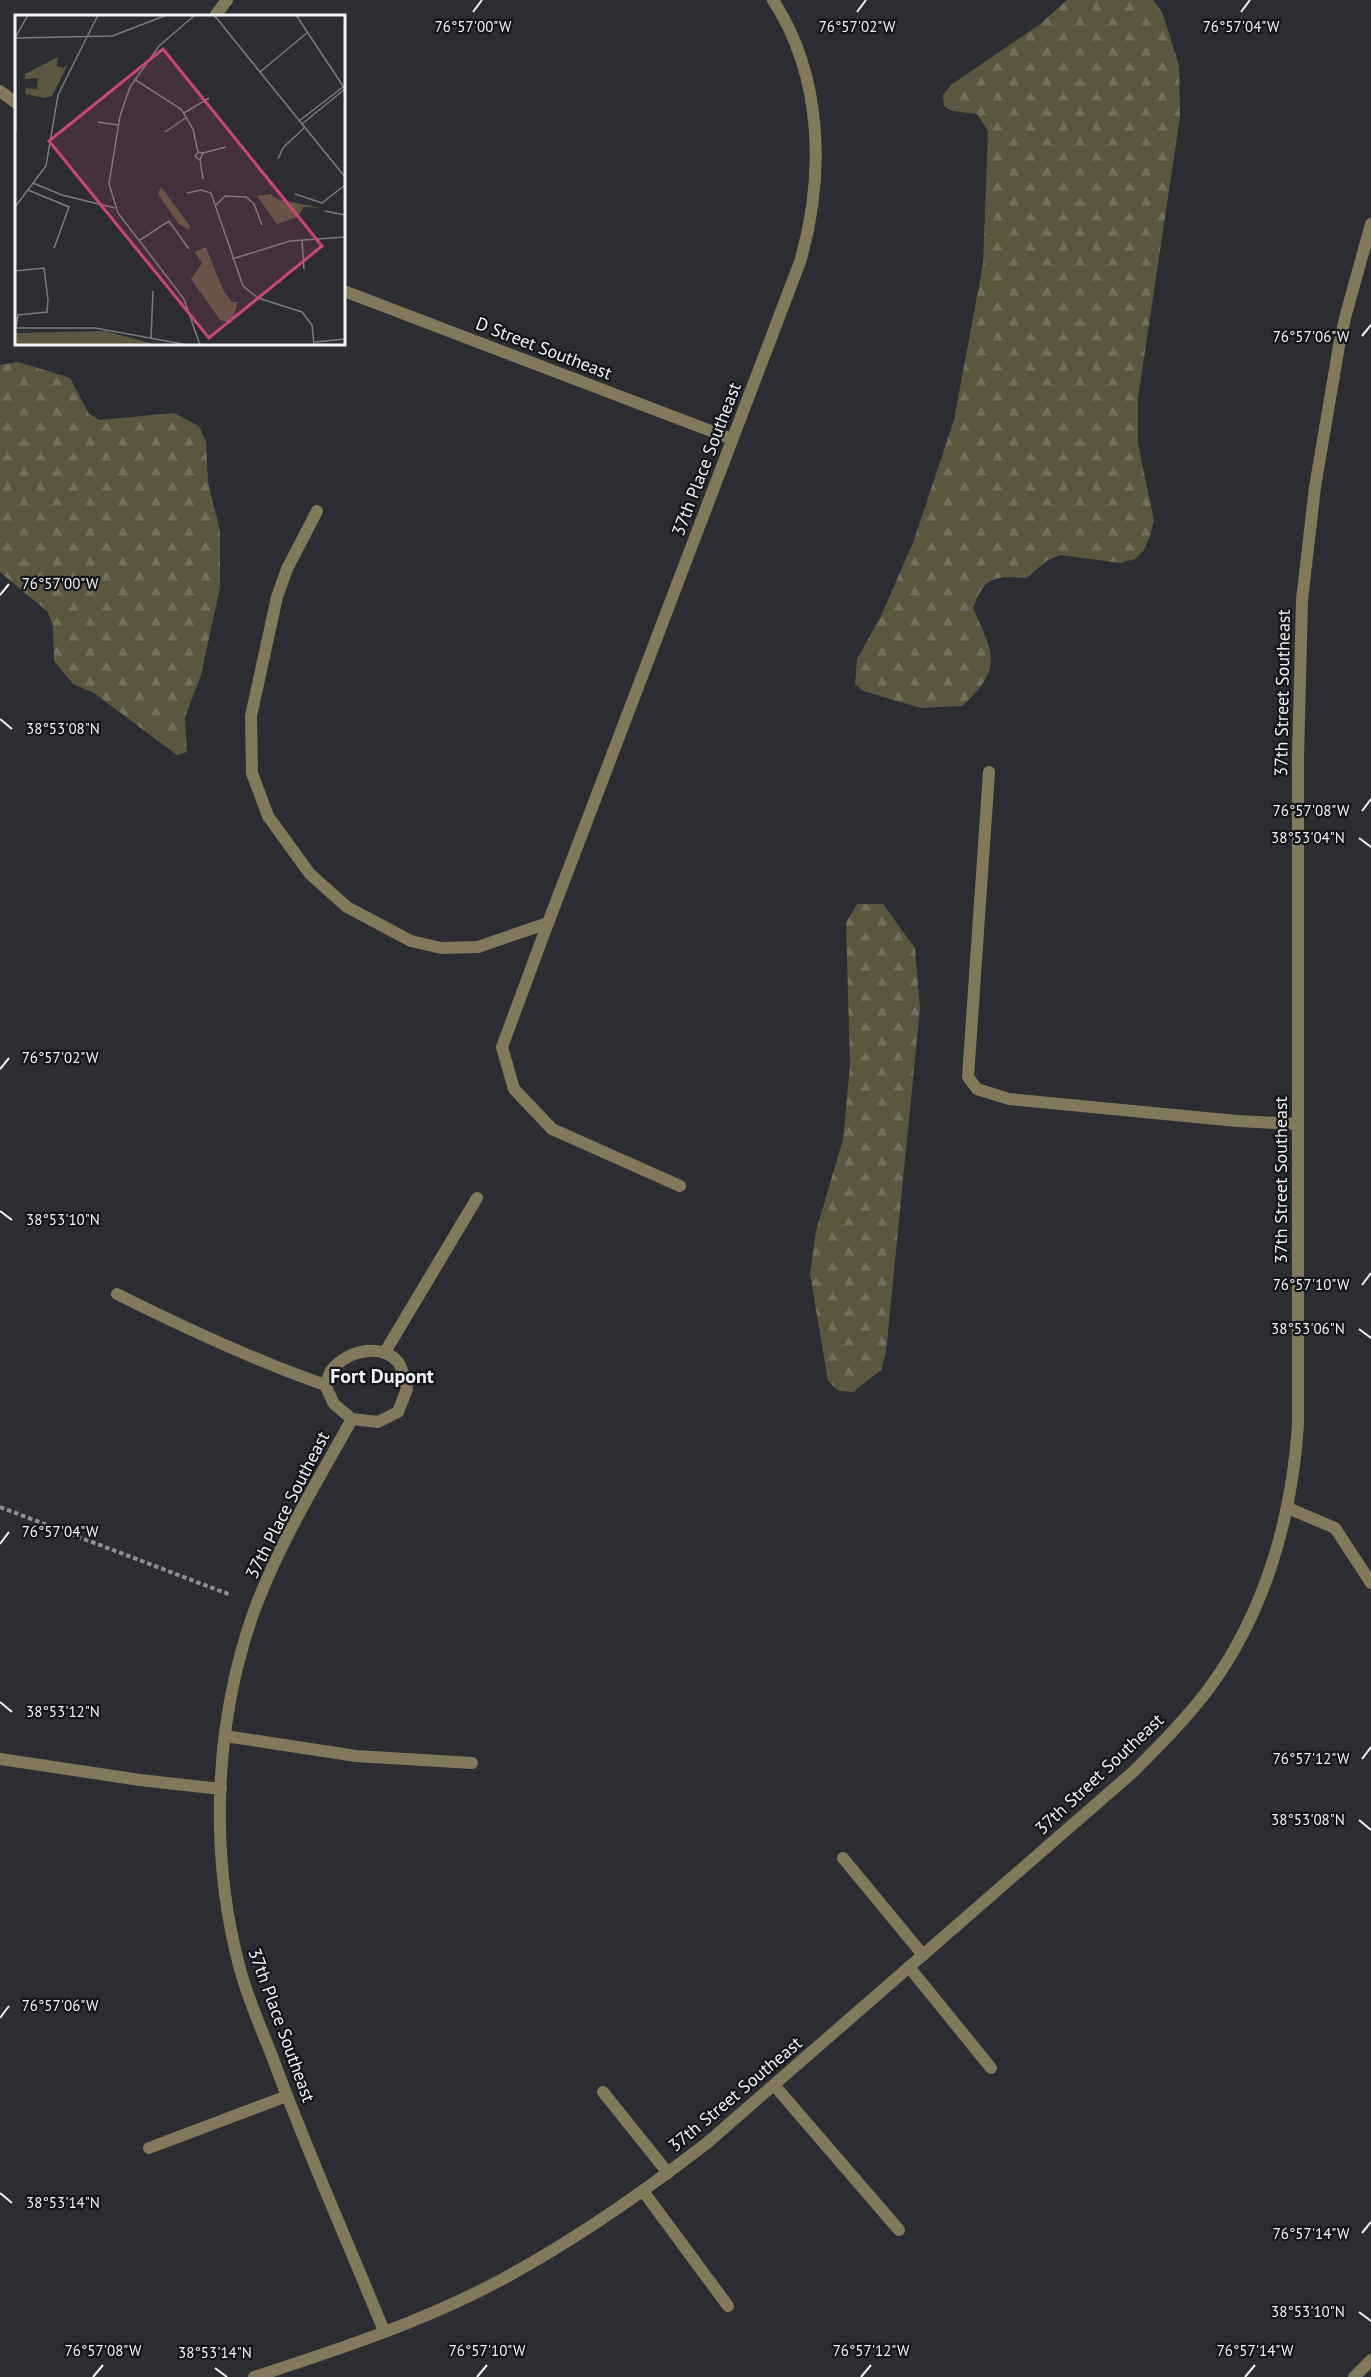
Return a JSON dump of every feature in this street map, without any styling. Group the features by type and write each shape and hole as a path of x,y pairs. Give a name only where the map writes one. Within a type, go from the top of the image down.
{"street":[{"path":"216,15 227,0"},
{"name":"37th Place Southeast","path":"680,1186 552,1129 514,1089 502,1047 800,262 814,205 817,146 814,116 800,58 773,0"},
{"path":"0,91 15,102"},
{"name":"37th Street Southeast","path":"254,2377 384,2331 462,2299 552,2251 668,2173 707,2143 1133,1772 1191,1711 1211,1685 1248,1621 1273,1561 1288,1508 1298,1425 1298,757 1302,600 1315,487 1337,356 1371,224"},
{"name":"D Street Southeast","path":"345,291 732,439"},
{"path":"317,511 287,569 277,597 251,716 252,772 268,816 310,874 347,907 411,941 441,948 478,947 548,923"},
{"path":"989,772 968,1077 976,1089 1009,1100 1201,1118 1298,1124"},
{"path":"117,1294 209,1339 274,1367 325,1384 332,1370 345,1358 366,1350 385,1352 477,1198"},
{"name":"37th Place Southeast","path":"325,1384 334,1404 352,1419 378,1422 398,1412 408,1389 399,1364 385,1352"},
{"name":"37th Place Southeast","path":"352,1419 280,1549 257,1605 239,1659 225,1736 221,1789 221,1833 224,1880 240,1971 287,2096 384,2331"},
{"path":"1288,1508 1335,1528 1371,1583"},
{"path":"225,1736 356,1756 472,1763"},
{"path":"0,1759 140,1780 221,1789"},
{"path":"843,1858 923,1955"},
{"path":"909,1967 991,2068"},
{"path":"774,2085 899,2230"},
{"path":"603,2092 668,2173"},
{"path":"149,2148 287,2096"},
{"path":"643,2191 728,2306"},
{"path":"1354,2377 1371,2360"}],"path":[{"path":"0,1506 257,1605"}],"green space":[{"path":"1067,0 1153,0 1162,12 1179,65 1180,117 1138,398 1138,444 1154,520 1144,550 1135,559 1120,563 1061,555 1048,560 1026,578 998,578 987,584 977,597 973,608 986,637 991,660 984,681 962,706 921,708 863,691 855,684 857,659 881,616 914,540 954,420 983,264 988,131 977,114 952,111 944,106 943,95 951,85 1040,24"},
{"path":"18,362 70,378 89,414 100,420 174,413 199,426 206,442 208,482 220,531 220,587 201,675 185,717 187,752 177,755 94,693 73,684 54,661 53,626 48,612 0,572 0,365"},
{"path":"857,904 883,904 915,948 920,1008 886,1352 881,1370 853,1392 839,1391 828,1381 810,1274 816,1231 843,1139 850,1065 846,923"}],"district":[{"name":"Fort Dupont","path":"382,1376"}]}
